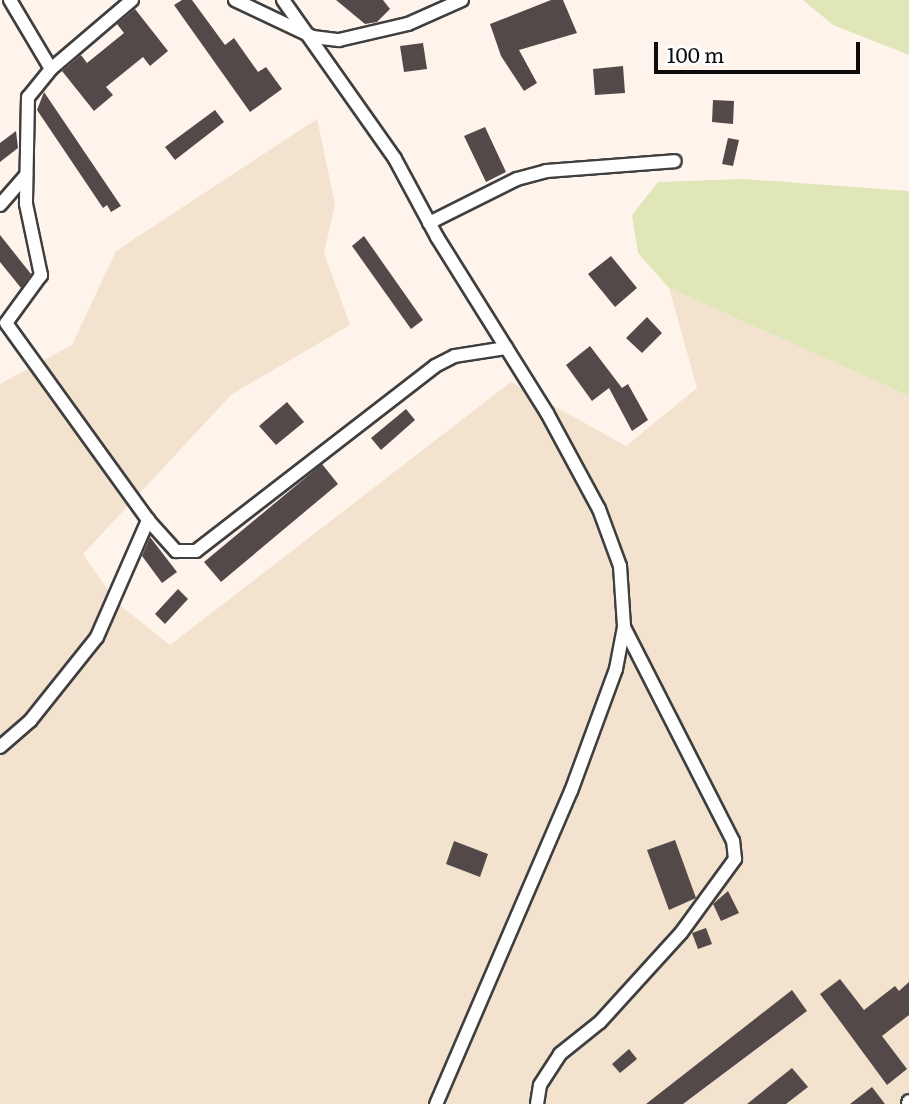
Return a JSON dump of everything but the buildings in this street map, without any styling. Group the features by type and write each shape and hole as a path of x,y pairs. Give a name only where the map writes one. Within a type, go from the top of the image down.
{"street":[{"path":"10,0 51,69"},
{"path":"132,0 51,69 28,97 26,175 30,235 41,275 3,319 148,520 176,551 196,551 435,366 455,356 506,348"},
{"path":"235,0 313,37 339,40 387,29 462,0"},
{"path":"284,0 313,37 395,159 429,223 506,348 599,509 620,566 624,626 616,669 571,791 436,1104"},
{"path":"429,223 517,179 546,171 675,161"},
{"path":"0,205 26,175"},
{"path":"0,747 30,721 97,637 148,520"},
{"path":"537,1104 540,1086 560,1054 600,1023 681,933 735,859 733,841 624,626"}],"shaded area":[{"path":"317,119 335,204 324,253 350,325 232,394 83,554 116,602 170,645 511,382 626,446 697,388 669,288 909,396 909,1104 0,1104 0,384 72,345 116,251"}],"green space":[{"path":"803,0 909,0 909,55 833,25"},
{"path":"744,179 909,191 909,396 669,288 638,253 632,215 658,182"}]}
